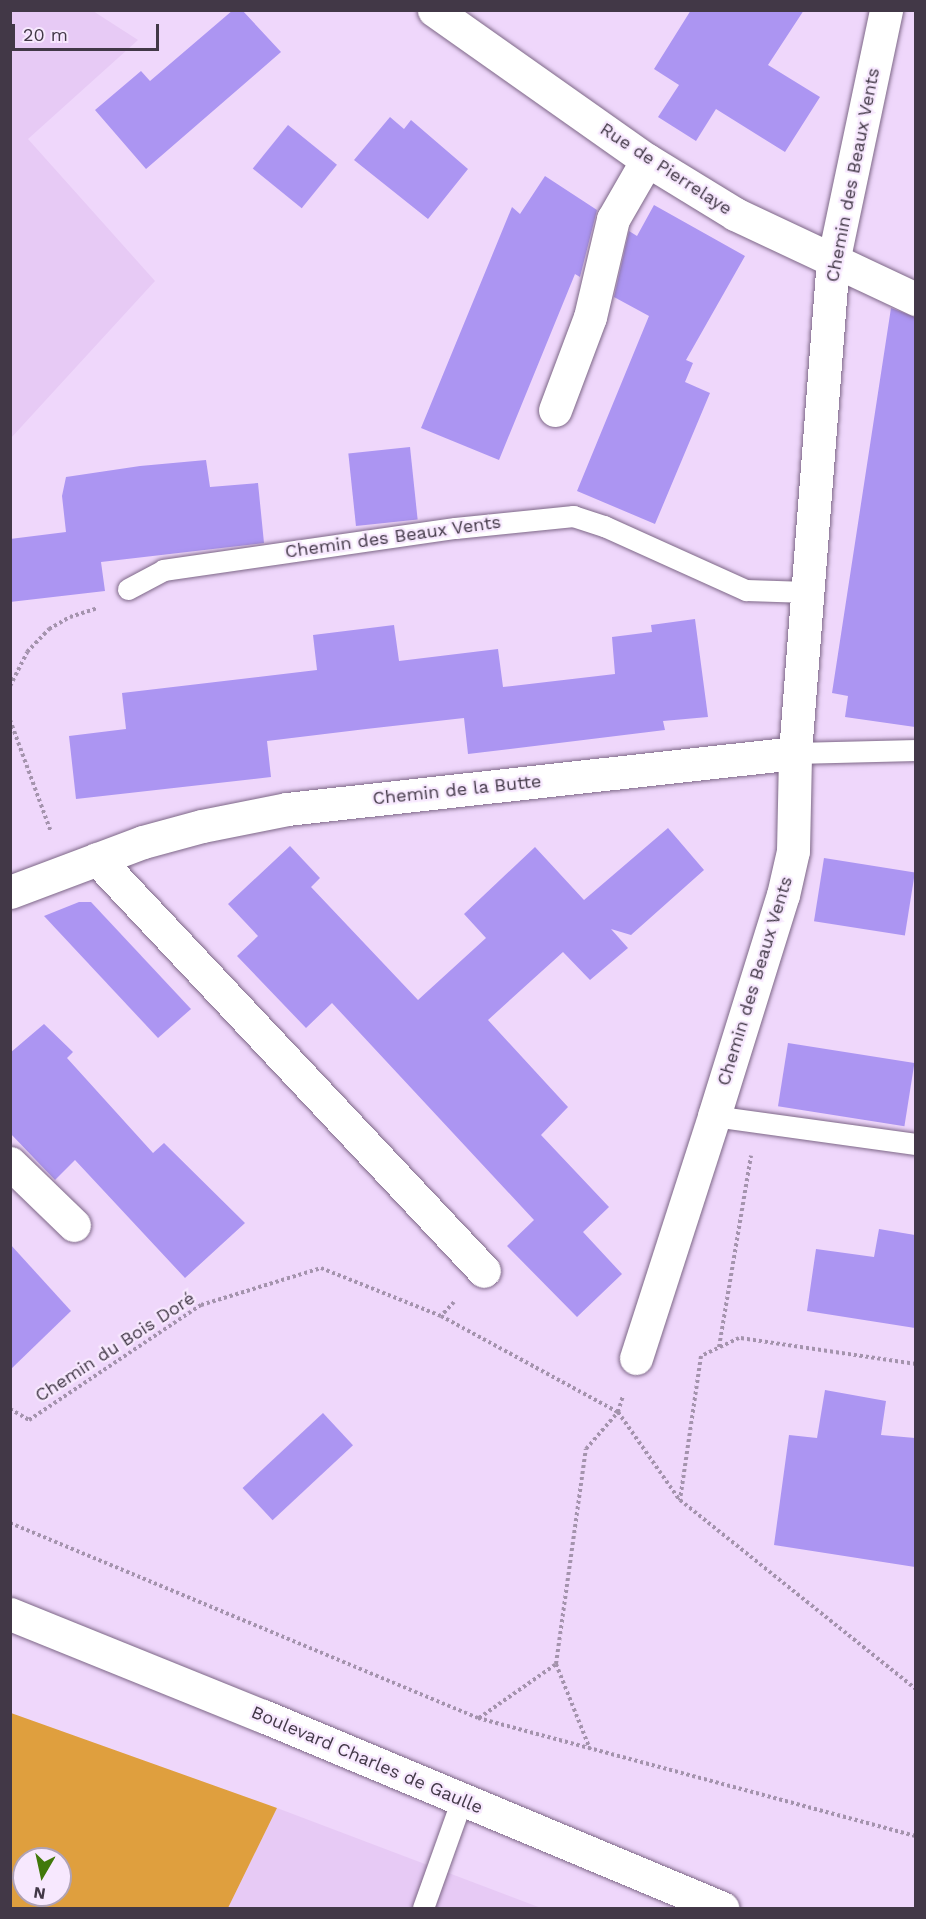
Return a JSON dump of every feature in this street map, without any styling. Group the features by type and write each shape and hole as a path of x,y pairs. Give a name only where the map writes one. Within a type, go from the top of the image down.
{"street":[{"name":"Rue de Pierrelaye","path":"434,10 647,160 735,214 915,299"},
{"name":"Chemin des Beaux Vents","path":"636,1358 783,895 793,851 795,753 833,262 886,10"},
{"path":"555,410 590,317 613,219 647,160"},
{"name":"Chemin de la Butte","path":"10,892 65,869 143,842 202,826 287,809 795,753"},
{"path":"97,859 484,1271"},
{"path":"10,1163 74,1225"},
{"name":"Boulevard Charles de Gaulle","path":"10,1614 722,1908"}],"lane":[{"name":"Chemin des Beaux Vents","path":"128,589 163,570 455,528 573,516 604,526 746,590 807,592"},
{"name":"Chemin de la Butte","path":"795,753 915,750"},
{"path":"714,1116 915,1144"},
{"path":"423,1908 462,1799"}],"path":[{"path":"10,686 27,652 49,629 70,617 104,605 128,589"},
{"path":"10,720 65,869"},
{"path":"719,1347 756,1123"},
{"name":"Chemin du Bois Doré","path":"10,1410 29,1420 201,1305 321,1268 441,1316"},
{"path":"484,1271 441,1316 618,1412 680,1500 915,1689"},
{"path":"680,1500 702,1356 739,1338 915,1364"},
{"path":"590,1749 556,1664 586,1449 618,1412"},
{"path":"10,1523 478,1718 915,1836"},
{"path":"478,1718 556,1664"}],"shaded area":[{"path":"11,10 93,11 138,40 28,139 155,281 11,438"},
{"path":"11,1713 277,1808 228,1908 11,1908"},
{"path":"277,1808 541,1908 228,1908"}],"building":[{"path":"233,10 242,10 281,52 146,169 95,110 141,71 150,81"},
{"path":"691,10 804,10 768,65 820,97 785,152 716,109 696,141 658,117 679,85 654,69"},
{"path":"390,117 404,129 411,120 468,169 428,219 354,160"},
{"path":"288,125 337,165 302,208 253,169"},
{"path":"545,176 597,210 580,277 575,274 499,460 421,428 512,207 520,214"},
{"path":"654,205 745,256 686,360 693,363 685,382 710,393 655,524 577,491 649,316 614,297 629,231 637,236"},
{"path":"891,308 915,317 915,727 845,717 848,696 832,693"},
{"path":"410,447 418,520 356,526 348,453"},
{"path":"206,460 210,487 258,483 264,543 101,562 105,591 10,602 10,539 66,532 62,496 66,477 140,466"},
{"path":"695,619 708,717 663,721 665,730 468,754 464,718 366,729 267,741 271,777 76,799 69,736 126,729 122,693 317,670 313,635 394,625 399,661 498,649 503,687 615,674 612,637 652,632 651,625"},
{"path":"668,828 704,870 631,935 611,929 628,948 590,980 563,952 488,1020 568,1107 541,1135 609,1207 583,1232 622,1274 577,1317 507,1246 534,1220 332,1003 306,1028 237,956 258,936 228,904 290,846 320,878 311,887 418,1000 486,938 464,914 535,847 584,900"},
{"path":"824,858 915,872 905,936 814,921"},
{"path":"79,902 91,902 191,1009 158,1038 44,916"},
{"path":"44,1024 73,1052 67,1058 153,1153 164,1143 245,1223 185,1278 75,1160 55,1180 10,1133 10,1053"},
{"path":"788,1043 914,1063 904,1126 778,1106"},
{"path":"879,1229 915,1235 915,1328 807,1311 816,1249 874,1257"},
{"path":"10,1244 71,1311 10,1370"},
{"path":"825,1390 886,1401 881,1435 915,1438 915,1567 774,1545 789,1435 817,1438"},
{"path":"323,1413 353,1445 273,1520 243,1488"}]}
